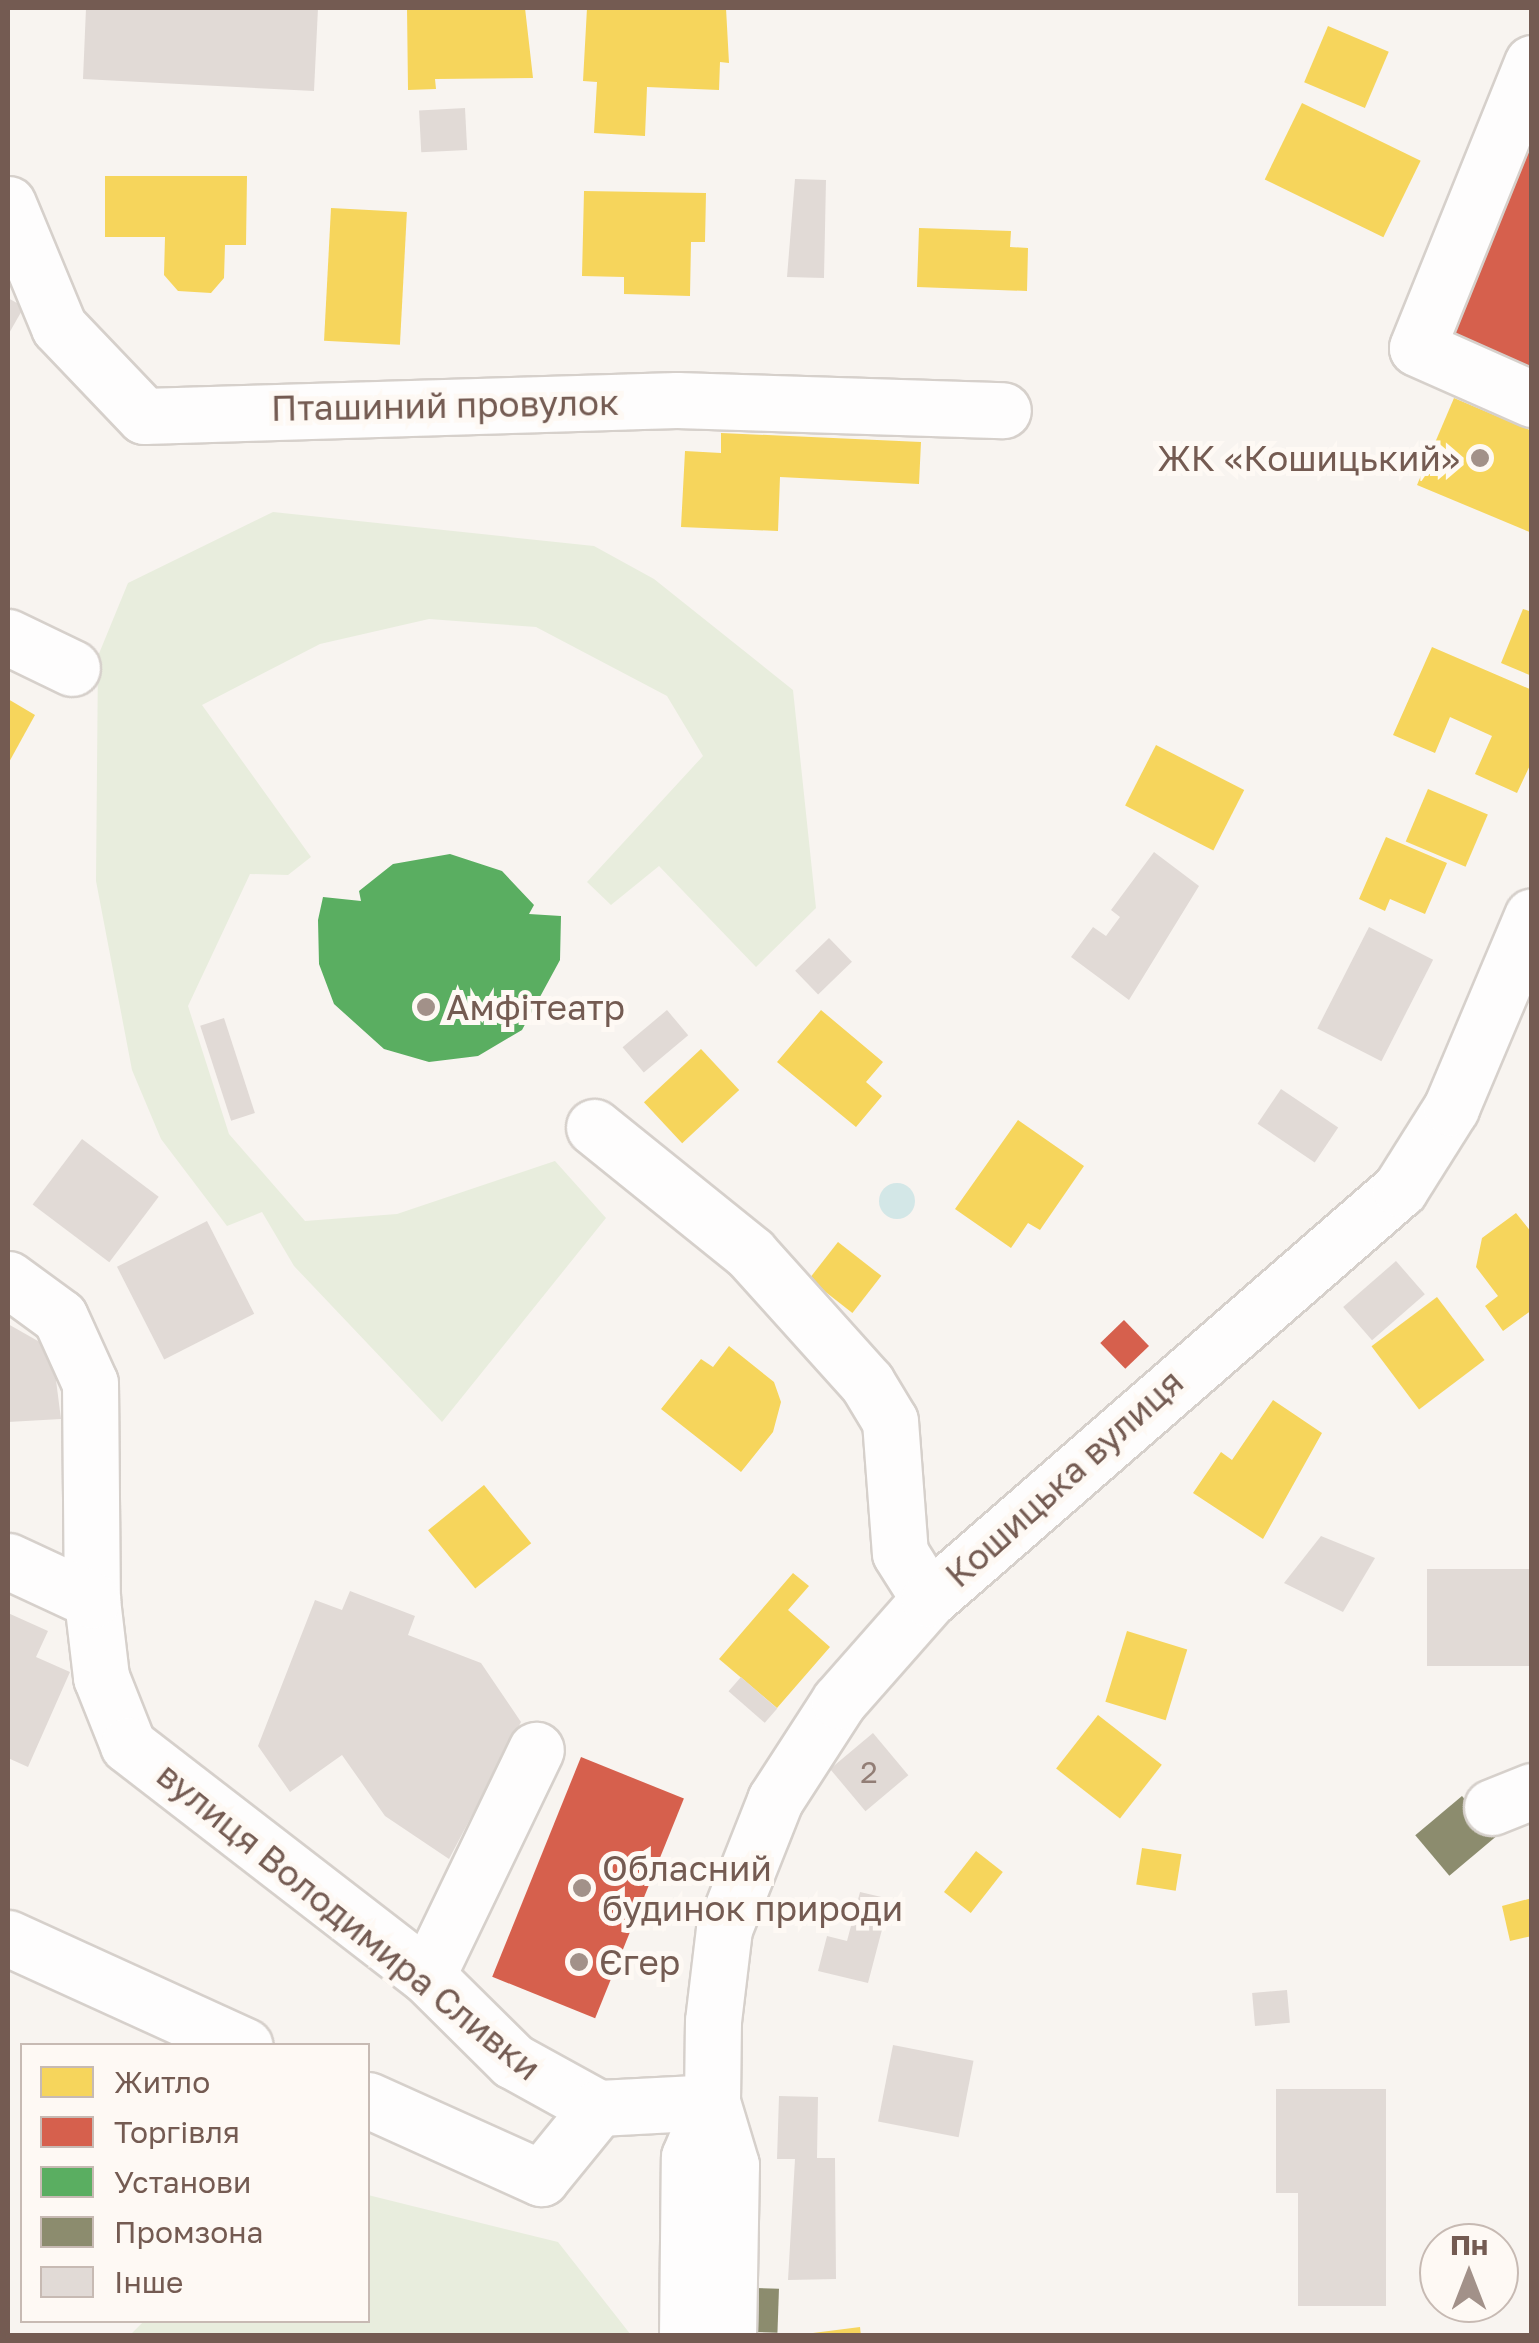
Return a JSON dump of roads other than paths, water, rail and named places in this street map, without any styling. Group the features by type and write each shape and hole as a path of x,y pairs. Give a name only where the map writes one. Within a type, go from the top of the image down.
{"street":[{"path":"1532,63 1417,348 1532,400"},
{"name":"Пташиний провулок","path":"8,204 59,326 144,416 677,400 1003,410"},
{"path":"8,637 72,668"},
{"name":"Кошицька вулиця","path":"687,2336 690,2157 712,2102 724,1930 743,1868 839,1701 929,1599 1400,1189 1458,1094 1532,916"},
{"path":"594,1127 750,1253 867,1384 890,1421 900,1552 929,1599"},
{"name":"вулиця Володимира Сливки","path":"8,1279 60,1317 90,1383 92,1600 102,1678 128,1745 427,1976 512,2061 598,2108"},
{"path":"8,1561 92,1600"},
{"path":"427,1976 536,1750"},
{"path":"8,1938 238,2043"},
{"path":"370,2101 541,2178 598,2108 712,2102"},
{"name":"Кошицька вулиця","path":"712,2102 731,2165 728,2336"}],"place":[{"name":"ЖК «Кошицький»","path":"1480,458"},
{"name":"Амфітеатр","path":"426,1007"},
{"name":"Обласний будинок природи","path":"582,1888"},
{"name":"Єгер","path":"579,1962"}]}
